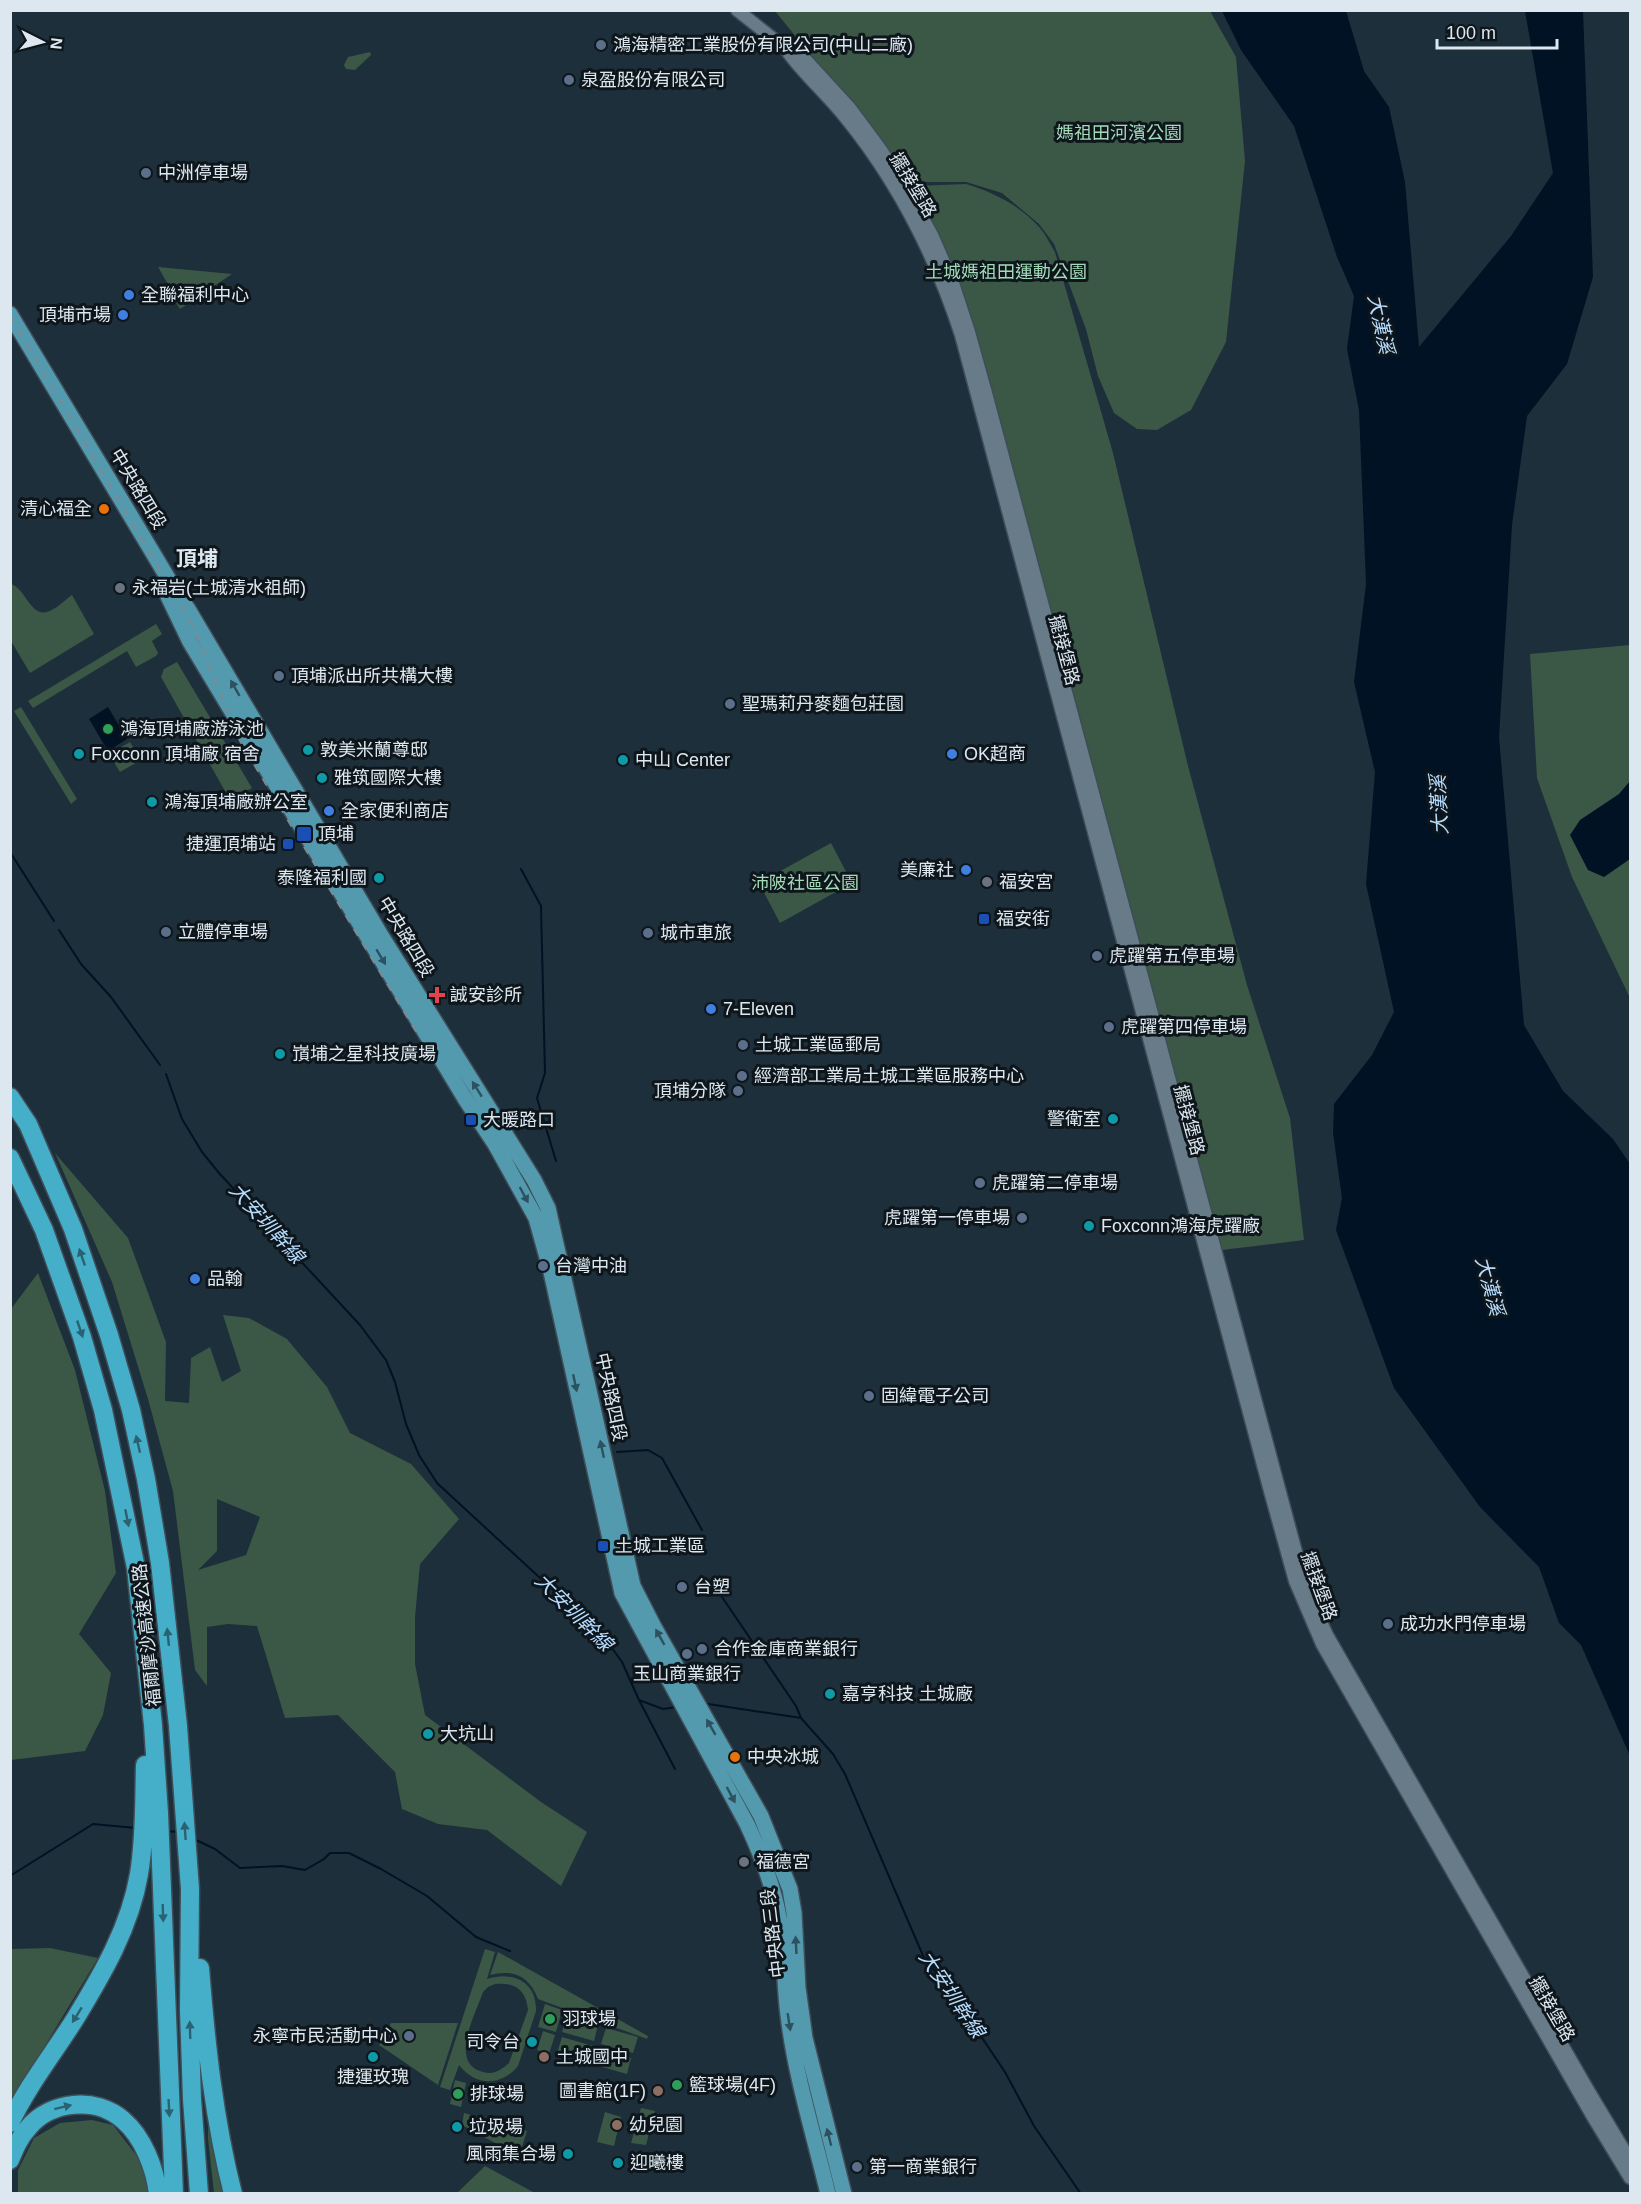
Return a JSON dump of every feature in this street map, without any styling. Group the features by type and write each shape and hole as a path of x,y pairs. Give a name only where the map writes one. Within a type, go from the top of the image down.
{"highway":[{"name":"福爾摩沙高速公路","path":"10,1097 28,1124 73,1229 109,1335 131,1410 144,1467 160,1563 178,1726 190,1889 189,2010 192,2099 199,2193"},
{"name":"福爾摩沙高速公路","path":"10,1158 44,1230 82,1337 106,1421 136,1568 152,1829"},
{"path":"10,2123 24,2093 74,2021 107,1965 130,1910 152,1829"},
{"path":"152,1829 174,2193"},
{"path":"190,1889 196,1927 207,2056 233,2193"},
{"path":"10,2160 18,2141 29,2126 46,2112 65,2105 85,2104 122,2118 135,2132 147,2155 158,2193"},
{"path":"223,2148 239,2193"}],"main road":[{"name":"中央路四段","path":"10,314 194,618 382,937 540,1190 554,1229 633,1586 687,1698"},
{"name":"中央路四段","path":"10,331 167,593 190,642 464,1097 495,1144 536,1218 551,1272 622,1593 687,1698"},
{"name":"中央路三段","path":"687,1698 761,1854 772,1888 780,1926 793,2046 828,2193"},
{"name":"中央路三段","path":"687,1698 761,1815 790,1888 795,1922 798,1988 805,2038 844,2193"}],"street":[{"name":"擺接堡路","path":"737,10 785,48 806,60 850,108 906,187 932,235 961,305 1007,470 1300,1567 1314,1607 1338,1654 1630,2160"},
{"name":"擺接堡路","path":"785,48 797,65 844,115 895,186 926,245 948,296 961,335 1273,1503 1295,1581 1308,1615 1322,1644 1395,1772 1630,2178"}],"green space":[{"name":"媽祖田河濱公園","path":"775,11 1210,11 1236,57 1245,161 1226,342 1191,410 1157,430 1137,429 1114,413 1098,376 1086,329 1054,244 1039,224 1002,193 966,182 914,182"},
{"path":"370,52 371,55 355,70 346,69 344,65 348,57"},
{"name":"土城媽祖田運動公園","path":"966,184 996,196 1024,213 1042,231 1055,252 1113,453 1188,766 1247,985 1290,1118 1304,1240 1222,1250 1084,732 970,326 937,236 915,186"},
{"path":"158,267 232,274 180,309"},
{"path":"11,584 41,612 54,609 72,595 94,634 30,673 11,641"},
{"path":"156,624 162,634 152,641 158,653 156,656 136,667 127,651 33,708 28,701"},
{"path":"1630,645 1630,998 1572,877 1537,778 1530,654"},
{"path":"177,662 252,788 230,800 161,677 164,669"},
{"path":"21,707 77,799 71,804 14,711"},
{"path":"130,742 141,760 120,772 109,754"},
{"name":"沛陂社區公園","path":"831,843 852,883 780,923 759,883"},
{"path":"55,1153 128,1238 166,1342 165,1401 189,1403 191,1358 210,1347 222,1382 241,1371 223,1315 249,1318 287,1339 327,1387 350,1433 411,1464 459,1519 420,1564 415,1617 415,1664 425,1715 541,1802 587,1832 561,1886 487,1830 438,1824 402,1809 395,1772 338,1715 285,1718 257,1626 228,1624 207,1627 207,1686 195,1670 173,1491 112,1282","holes":["217,1499 260,1517 246,1555 198,1570 217,1551"]},
{"path":"38,1273 75,1370 105,1491 116,1573 79,1634 111,1673 103,1715 85,1751 11,1760 11,1309"},
{"path":"50,1948 98,1958 11,2102 11,1949"},
{"path":"485,1949 495,1952 487,1979 505,1976 521,1981 528,1986 535,2001 536,2011 518,2066 504,2078 488,2081 473,2077 459,2065 450,2090 440,2087","holes":["495,1984 514,1986 522,1992 528,2010 509,2063 497,2071 487,2073 473,2067 467,2059 467,2037 483,1992"]},
{"path":"498,1952 648,2036 647,2039 538,1999 530,1985 520,1976 506,1973 490,1975"},
{"name":"羽球場","path":"545,2004 562,2010 556,2032 538,2027"},
{"path":"567,2016 598,2025 594,2041 562,2032"},
{"path":"391,2023 458,2023 438,2085 379,2045"},
{"path":"606,2028 638,2037 633,2053 601,2044"},
{"path":"543,2031 555,2035 549,2054 537,2050"},
{"path":"562,2037 593,2046 589,2062 557,2053"},
{"path":"600,2048 631,2058 627,2074 595,2065"},
{"name":"排球場","path":"455,2080 466,2083 461,2107 450,2104"},
{"path":"641,2108 655,2111 646,2145 631,2143"},
{"path":"208,2112 227,2193 214,2193 208,2139"},
{"path":"605,2112 621,2117 614,2146 597,2142"},
{"path":"464,2113 527,2131 522,2147 512,2143 508,2150 462,2125"},
{"path":"92,2120 113,2125 140,2160 150,2193 18,2193 18,2170 34,2138 60,2123"},
{"path":"485,2166 535,2193 457,2193"}],"water":[{"name":"大漢溪","path":"1222,11 1346,11 1364,71 1389,107 1405,182 1419,347 1511,236 1553,173 1525,11 1583,11 1593,277 1567,364 1527,416 1512,525 1499,737 1524,1025 1563,1091 1613,1139 1630,1164 1630,1756 1581,1645 1559,1623 1539,1567 1480,1507 1394,1388 1336,1230 1342,1198 1333,1133 1334,1104 1372,1055 1394,1012 1366,884 1375,772 1354,682 1366,584 1359,410 1347,349 1354,296 1337,257 1294,126 1241,50"},
{"name":"鴻海頂埔廠游泳池","path":"108,707 127,739 108,751 89,719"},
{"path":"1630,781 1630,859 1604,877 1588,870 1570,835 1580,820 1619,794"}],"waterway":[{"name":"大安圳幹線","path":"10,852 54,921"},
{"path":"521,869 541,906 545,1073 537,1098 556,1161"},
{"name":"大安圳幹線","path":"59,930 81,964 111,997 160,1065"},
{"name":"大安圳幹線","path":"166,1074 182,1119 202,1152 360,1325 386,1360 395,1382 406,1424 419,1455 437,1483 604,1637 622,1662 639,1700 663,1709 676,1707"},
{"path":"617,1452 648,1450 662,1458 702,1530"},
{"path":"722,1597 796,1706 801,1718"},
{"path":"639,1700 675,1769"},
{"name":"大安圳幹線","path":"702,1703 801,1718 833,1754 845,1774 924,1958 952,1993 1005,2072 1034,2126 1081,2194"},
{"path":"10,1876 93,1824 136,1828"},
{"path":"166,1831 178,1832"},
{"path":"194,1839 215,1849 240,1868 282,1866 305,1870 330,1853 349,1853 427,1896 476,1937 510,1951"}],"railway":[{"path":"10,316 193,626 241,743 420,1038"}],"place":[{"name":"鴻海精密工業股份有限公司(中山二廠)","path":"601,45"},
{"name":"泉盈股份有限公司","path":"569,80"},
{"name":"中洲停車場","path":"146,173"},
{"name":"全聯福利中心","path":"129,295"},
{"name":"頂埔市場","path":"123,315"},
{"name":"清心福全","path":"104,509"},
{"name":"永福岩(土城清水祖師)","path":"120,588"},
{"name":"頂埔派出所共構大樓","path":"279,676"},
{"name":"聖瑪莉丹麥麵包莊園","path":"730,704"},
{"name":"鴻海頂埔廠游泳池","path":"108,729"},
{"name":"敦美米蘭尊邸","path":"308,750"},
{"name":"Foxconn 頂埔廠 宿舍","path":"79,754"},
{"name":"OK超商","path":"952,754"},
{"name":"中山 Center","path":"623,760"},
{"name":"雅筑國際大樓","path":"322,778"},
{"name":"鴻海頂埔廠辦公室","path":"152,802"},
{"name":"全家便利商店","path":"329,811"},
{"name":"頂埔","path":"304,834"},
{"name":"捷運頂埔站","path":"288,844"},
{"name":"美廉社","path":"966,870"},
{"name":"泰隆福利國","path":"379,878"},
{"name":"福安宮","path":"987,882"},
{"name":"福安街","path":"984,919"},
{"name":"立體停車場","path":"166,932"},
{"name":"城市車旅","path":"648,933"},
{"name":"虎躍第五停車場","path":"1097,956"},
{"name":"誠安診所","path":"437,995"},
{"name":"7-Eleven","path":"711,1009"},
{"name":"虎躍第四停車場","path":"1109,1027"},
{"name":"土城工業區郵局","path":"743,1045"},
{"name":"嵿埔之星科技廣場","path":"280,1054"},
{"name":"經濟部工業局土城工業區服務中心","path":"742,1076"},
{"name":"頂埔分隊","path":"738,1091"},
{"name":"警衛室","path":"1113,1119"},
{"name":"大暖路口","path":"471,1120"},
{"name":"虎躍第二停車場","path":"980,1183"},
{"name":"虎躍第一停車場","path":"1022,1218"},
{"name":"Foxconn鴻海虎躍廠","path":"1089,1226"},
{"name":"台灣中油","path":"543,1266"},
{"name":"品翰","path":"195,1279"},
{"name":"固緯電子公司","path":"869,1396"},
{"name":"土城工業區","path":"603,1546"},
{"name":"台塑","path":"682,1587"},
{"name":"成功水門停車場","path":"1388,1624"},
{"name":"合作金庫商業銀行","path":"702,1649"},
{"name":"玉山商業銀行","path":"687,1654"},
{"name":"嘉亨科技 土城廠","path":"830,1694"},
{"name":"大坑山","path":"428,1734"},
{"name":"中央冰城","path":"735,1757"},
{"name":"福德宮","path":"744,1862"},
{"name":"羽球場","path":"550,2019"},
{"name":"永寧市民活動中心","path":"409,2036"},
{"name":"司令台","path":"532,2042"},
{"name":"捷運玫瑰","path":"373,2057"},
{"name":"土城國中","path":"544,2057"},
{"name":"籃球場(4F)","path":"677,2085"},
{"name":"圖書館(1F)","path":"658,2091"},
{"name":"排球場","path":"458,2094"},
{"name":"幼兒園","path":"617,2125"},
{"name":"垃圾場","path":"457,2127"},
{"name":"風雨集合場","path":"568,2154"},
{"name":"迎曦樓","path":"618,2163"},
{"name":"第一商業銀行","path":"857,2167"}],"district":[{"name":"頂埔","path":"197,559"}]}
